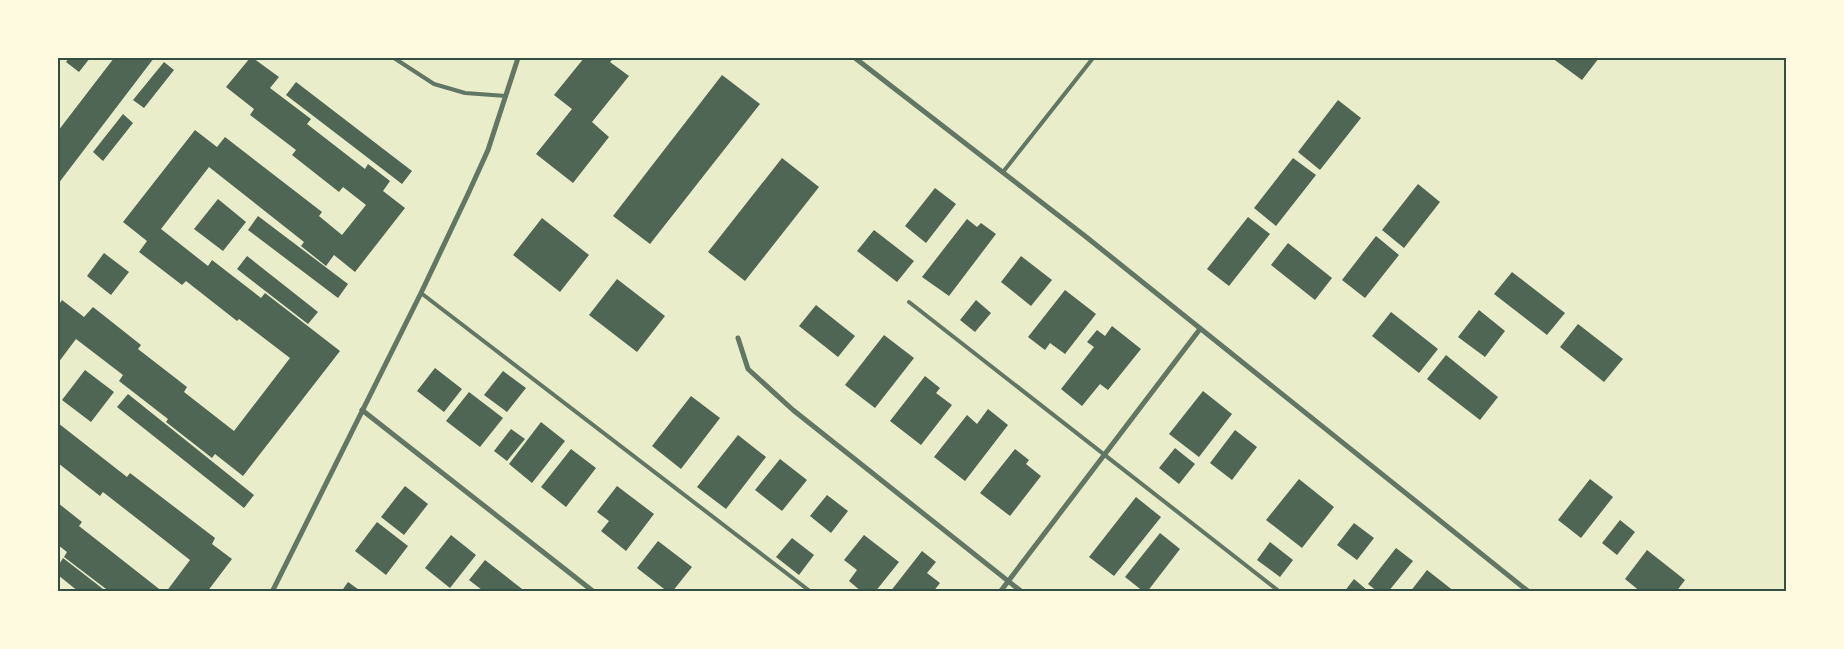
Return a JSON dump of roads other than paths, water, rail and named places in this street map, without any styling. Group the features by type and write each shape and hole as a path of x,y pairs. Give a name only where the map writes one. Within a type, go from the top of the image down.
{"street":[{"path":"272,592 421,293 488,150 518,58"},
{"path":"855,58 1002,172 1529,592"},
{"path":"1000,592 1200,329"},
{"path":"738,338 748,369 794,410 1022,592"},
{"path":"362,410 594,592"}],"lane":[{"path":"394,58 434,84 465,93 506,96"},
{"path":"1002,172 1093,58"},
{"path":"421,293 811,592"},
{"path":"909,302 1280,592"}]}
